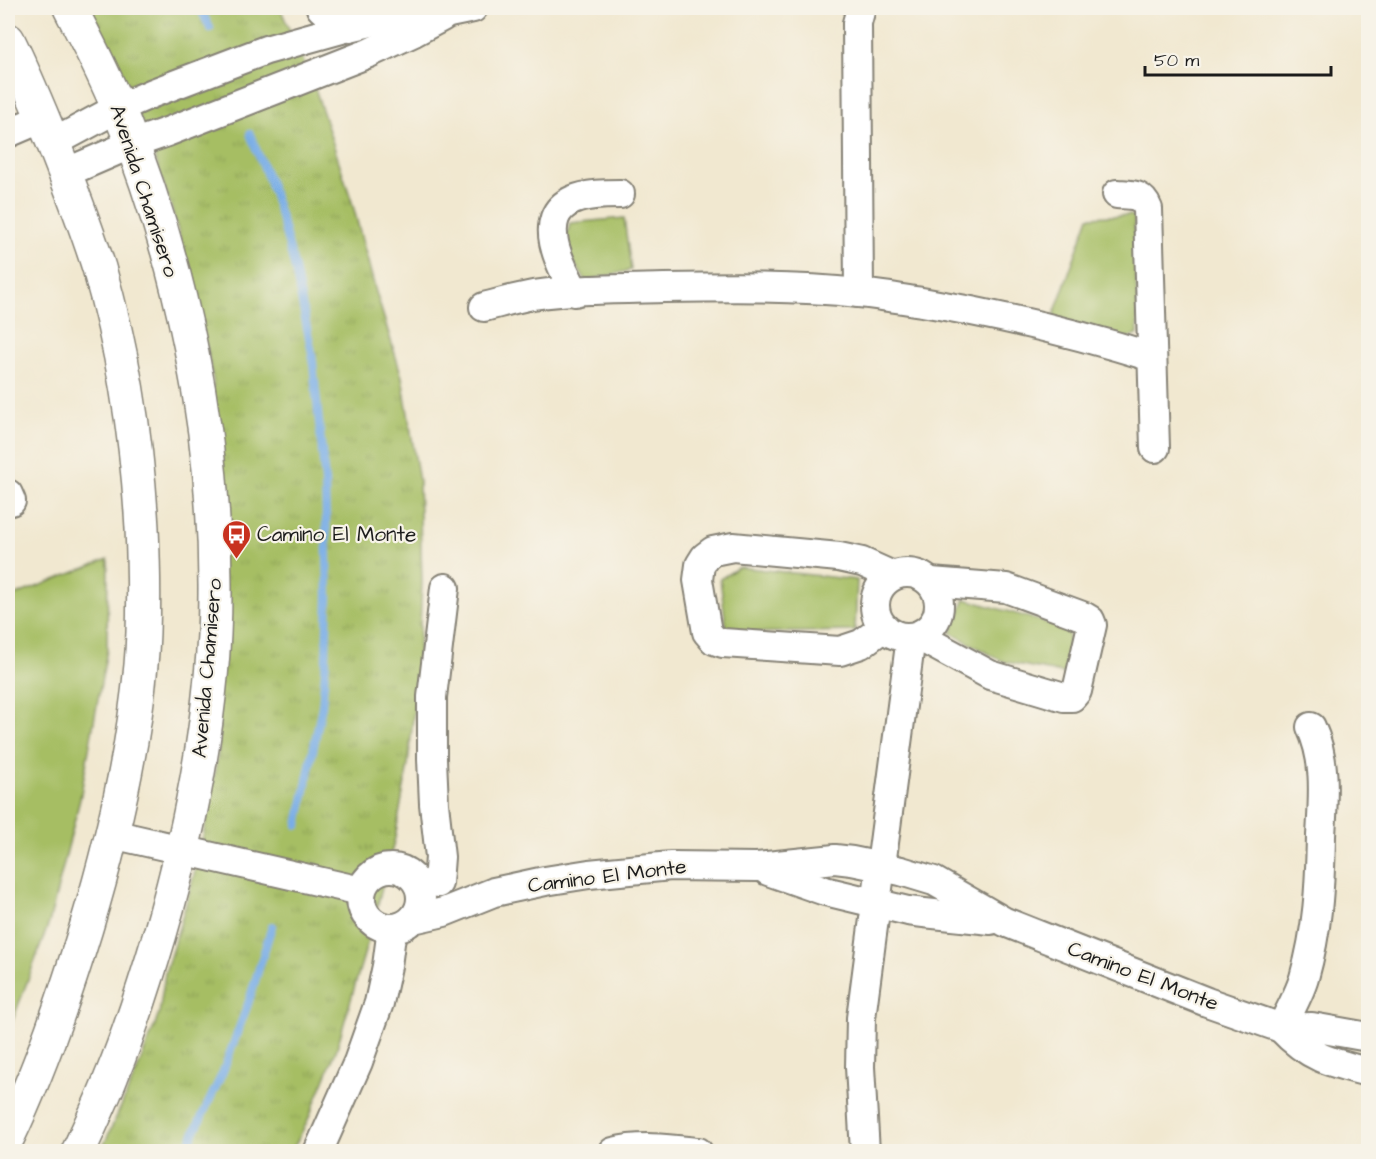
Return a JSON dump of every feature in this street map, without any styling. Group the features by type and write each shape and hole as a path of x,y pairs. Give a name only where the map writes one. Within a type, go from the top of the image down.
{"street":[{"name":"Avenida Chamisero","path":"70,8 104,76 132,144 159,224 186,325 204,429 213,519 215,595 210,682 198,774 183,850 137,1007 112,1075 78,1152"},
{"path":"321,8 334,20 461,10"},
{"path":"65,173 132,144 357,57 461,10"},
{"path":"856,13 859,292"},
{"path":"8,133 48,131 118,108 344,18"},
{"path":"344,18 357,57"},
{"path":"8,1137 52,1033 86,928 112,834 129,759 141,663 144,608 141,505 131,409 122,360 84,223 48,131 12,57"},
{"path":"575,291 555,248 553,227 559,210 573,200 601,194 620,194"},
{"path":"1117,194 1139,197 1144,200 1148,209 1155,448"},
{"path":"484,307 532,296 575,291 732,287 859,292 1001,316 1054,328 1152,357"},
{"path":"884,627 861,644 840,651 723,643 714,640 706,632 698,580 700,565 713,551 733,547 839,557 862,562 893,576"},
{"path":"902,573 912,573 931,582 940,602 939,612 927,631 914,636 901,637 884,627 878,619 875,599 884,581 902,573"},
{"path":"914,636 990,675 1064,698 1072,696 1077,691 1092,625 1090,620 1006,588 931,582"},
{"path":"318,1152 358,1062 379,1003 387,966 403,924 421,906 422,898 418,884 426,880 440,857 433,793 432,697 445,588"},
{"path":"865,1152 860,1078 864,987 914,636"},
{"path":"1281,1028 1303,981 1313,943 1319,896 1323,778 1320,751 1311,727"},
{"path":"112,834 361,891"},
{"name":"Camino El Monte","path":"403,924 444,912 494,892 544,881 633,869 679,866 757,867 835,860 852,861 881,866 934,881 1005,922 1196,998 1281,1028 1311,1027 1368,1037"},
{"path":"403,924 376,924 369,919 360,899 361,891 368,878 381,869 389,867 398,868 426,880"},
{"name":"Camino El Monte","path":"757,867 825,891 924,914 1005,922"},
{"name":"Camino El Monte","path":"426,880 494,892"},
{"name":"Camino El Monte","path":"1281,1028 1302,1048 1316,1056 1331,1063 1368,1072"},
{"path":"613,1152 624,1149 660,1148 698,1152"}],"green space":[{"path":"89,8 280,8 314,85 352,202 402,377 419,481 422,582 418,671 408,765 395,838 336,1051 307,1122 292,1151 101,1151 136,1073 159,1014 165,973 197,864 219,747 213,380 192,284 166,189 132,96"},
{"path":"1131,215 1134,217 1138,334 1119,339 1053,317 1089,217"},
{"path":"624,218 631,270 586,281 564,247 570,223"},
{"path":"108,559 107,650 80,799 49,923 8,1033 8,598"},
{"path":"739,567 857,580 855,631 727,633 720,579"},
{"path":"965,599 1069,629 1067,674 1002,661 951,633"}],"waterway":[{"path":"200,8 210,28"},
{"path":"250,134 270,183 295,269 312,353 325,481 328,596 326,660 322,706 298,825"},
{"path":"185,1152 222,1074 248,1004 272,926"}],"place":[{"name":"Camino El Monte","path":"236,560"}]}
